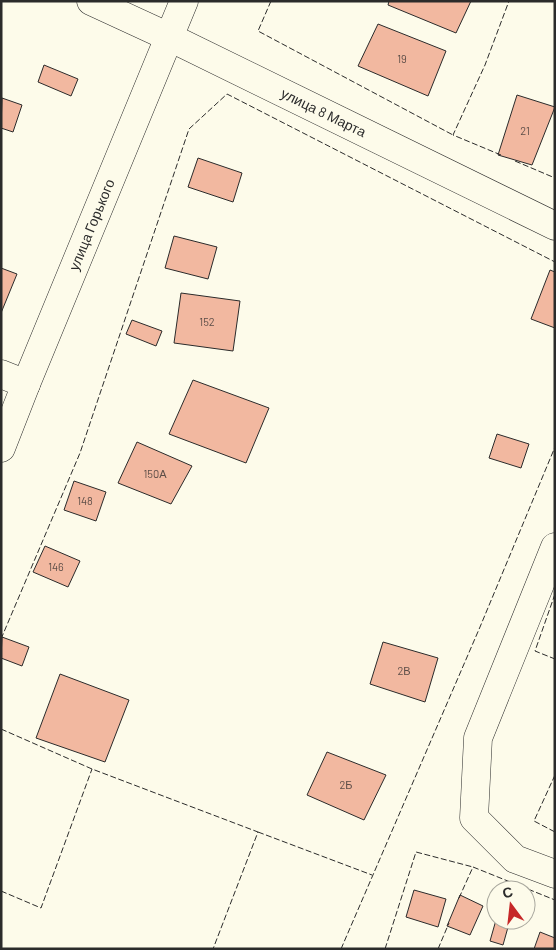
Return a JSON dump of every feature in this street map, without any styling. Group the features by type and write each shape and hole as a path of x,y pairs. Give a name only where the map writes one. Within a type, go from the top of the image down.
{"street":[{"name":"улица 8 Марта","path":"91,1 169,37 555,226"},
{"name":"улица Горького","path":"1,448 184,1"},
{"path":"1,374 26,384"},
{"path":"555,547 478,738 474,818 515,859 555,874"}],"building":[{"path":"389,1 471,1 456,33 388,5"},
{"path":"378,24 446,51 428,96 358,66"},
{"path":"44,65 78,79 71,96 38,82"},
{"path":"517,95 555,107 532,165 498,155"},
{"path":"2,98 22,105 13,132 1,128"},
{"path":"198,158 242,173 233,202 188,187"},
{"path":"174,236 217,247 208,279 165,268"},
{"path":"1,268 17,274 1,313"},
{"path":"550,270 555,272 555,328 531,319"},
{"path":"181,293 240,301 233,351 174,343"},
{"path":"132,320 162,331 156,346 126,334"},
{"path":"193,380 269,408 246,463 169,434"},
{"path":"497,434 529,444 521,468 489,458"},
{"path":"137,442 192,466 171,504 118,483"},
{"path":"74,481 106,492 96,521 64,510"},
{"path":"45,546 80,561 68,587 33,572"},
{"path":"2,637 29,647 22,666 1,658"},
{"path":"383,642 438,658 425,702 370,684"},
{"path":"60,674 129,700 105,762 36,738"},
{"path":"327,752 386,775 364,820 307,795"},
{"path":"414,890 446,899 438,927 406,917"},
{"path":"460,895 483,906 470,935 447,926"},
{"path":"493,930 507,930 503,945 490,941"},
{"path":"540,932 555,938 555,949 534,949"}],"fence":[{"path":"271,1 258,31 453,135"},
{"path":"501,155 453,135 485,65 509,1"},
{"path":"1,639 80,453 189,129 227,94 555,262"},
{"path":"515,161 555,178"},
{"path":"341,949 480,627 555,447"},
{"path":"555,594 535,651 555,659"},
{"path":"1,729 92,769 258,832 213,949"},
{"path":"1,891 41,908 92,769"},
{"path":"555,775 534,821 555,832"},
{"path":"258,832 372,875"},
{"path":"385,949 416,852 473,867"},
{"path":"459,898 473,867 555,900"},
{"path":"438,949 449,923"}]}
